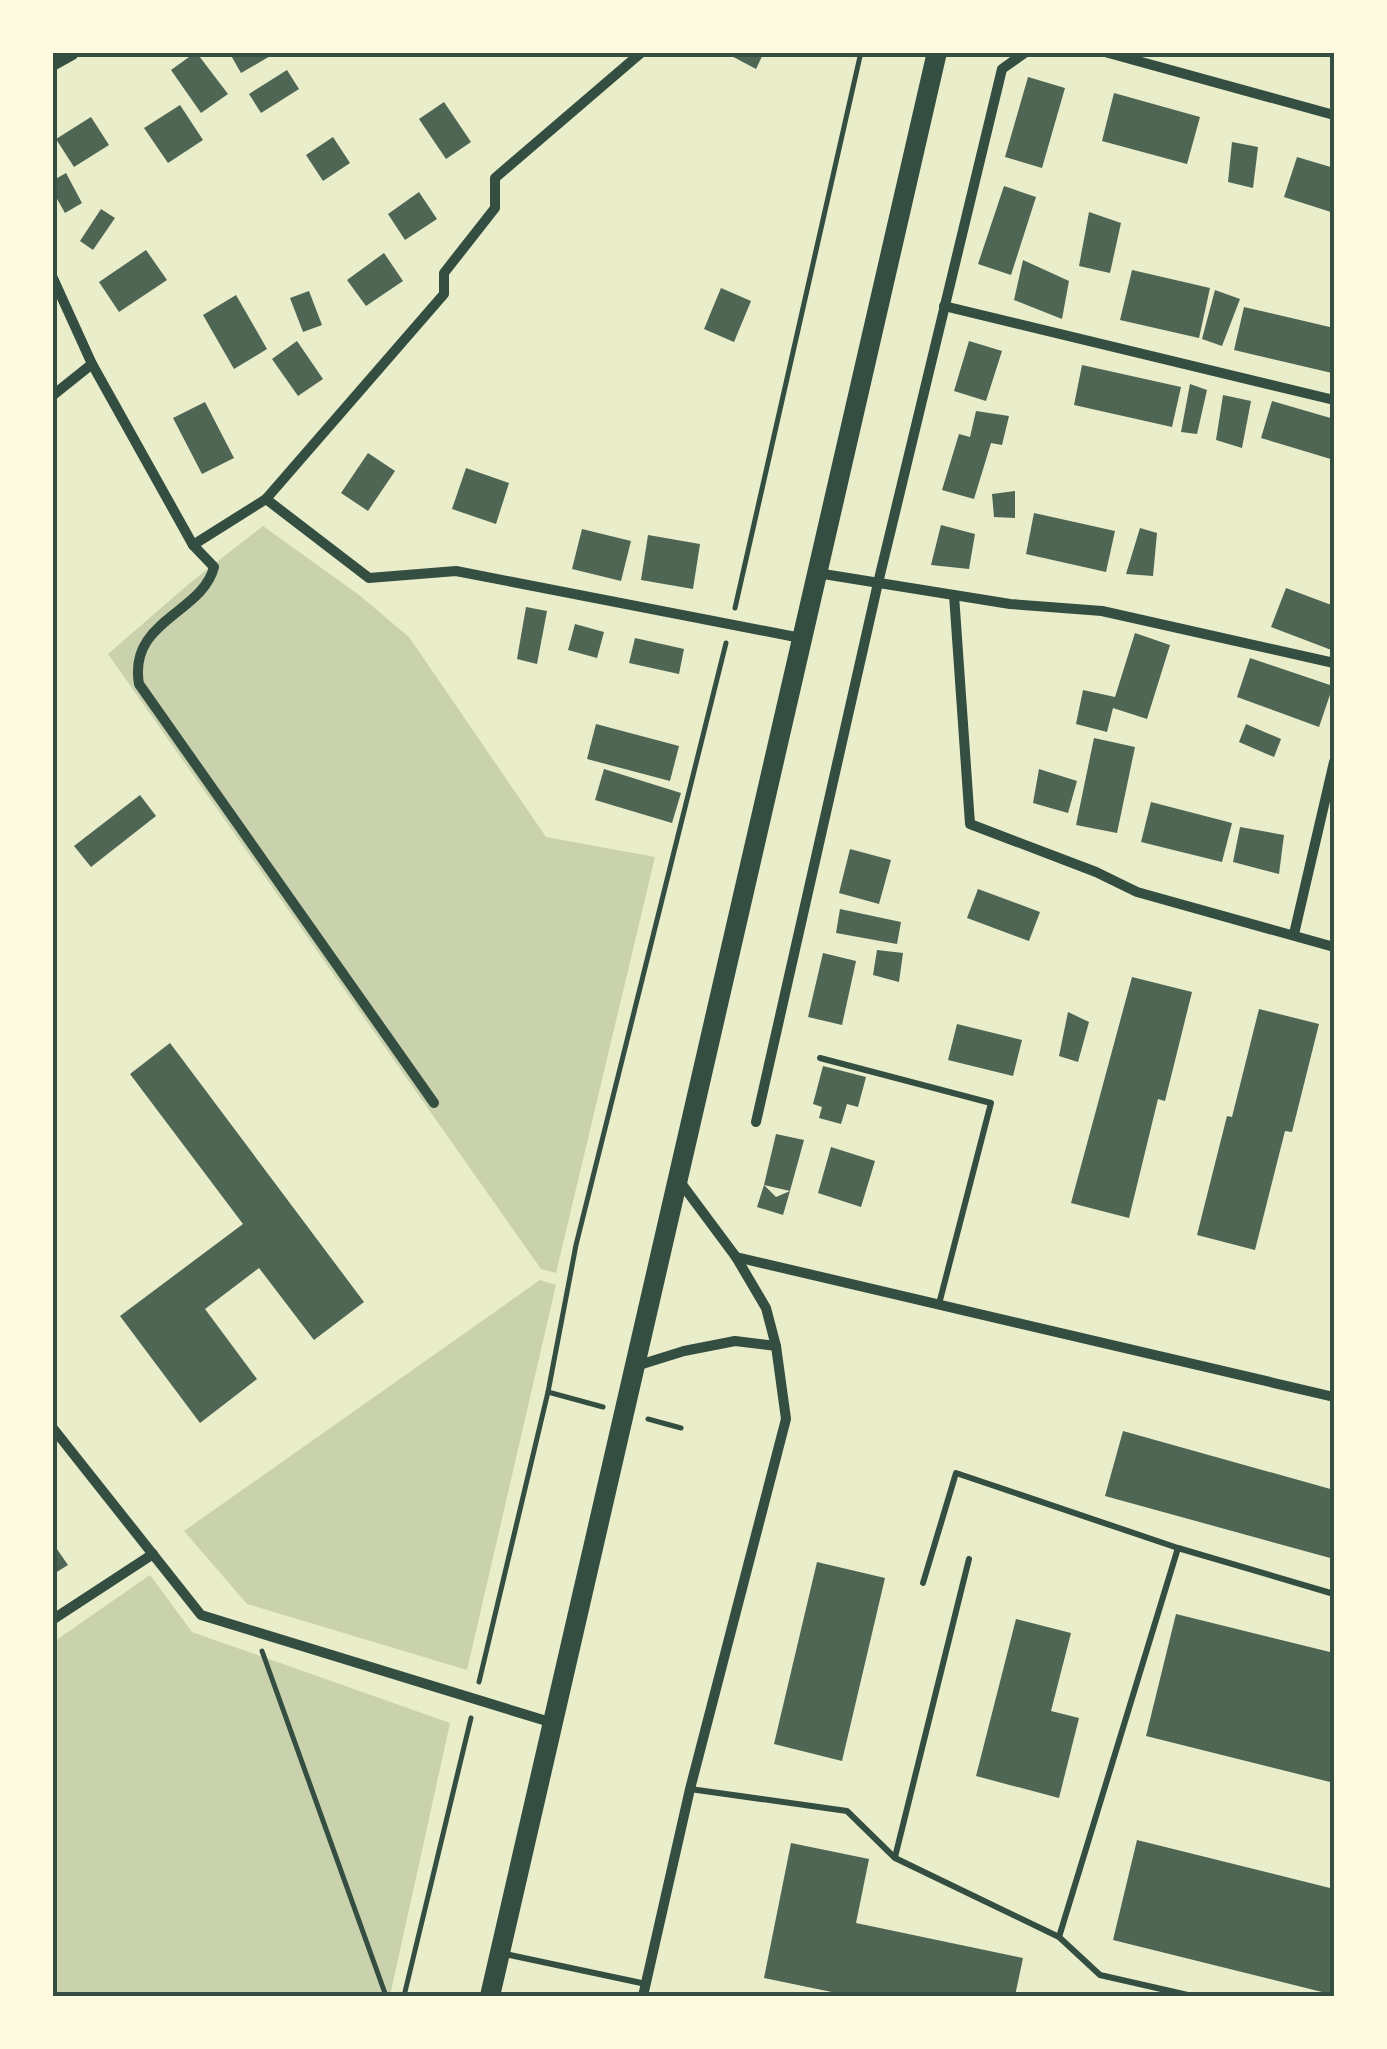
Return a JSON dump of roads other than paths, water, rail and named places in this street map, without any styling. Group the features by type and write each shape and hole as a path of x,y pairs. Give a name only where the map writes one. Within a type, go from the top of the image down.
{"main road":[{"path":"52,62 70,52"},
{"path":"490,1996 937,52"}],"street":[{"path":"194,545 266,499 444,294 444,274 494,208 494,178 642,52"},
{"path":"756,1122 878,583 1002,69 1026,52"},
{"path":"1105,52 1334,115"},
{"path":"52,276 92,364 194,545 214,567 210,582 155,628 136,669 139,684 434,1103"},
{"path":"944,306 1334,400"},
{"path":"52,396 92,364"},
{"path":"266,499 369,578 456,571 802,638"},
{"path":"817,573 1010,604 1102,611 1334,663"},
{"path":"954,595 970,824 1096,872 1137,892 1334,947"},
{"path":"1294,934 1334,762"},
{"path":"644,1990 690,1789 786,1419 776,1346 766,1308 736,1256 678,1179"},
{"path":"736,1256 1334,1397"},
{"path":"635,1366 734,1341 776,1346"},
{"path":"52,1427 201,1615 553,1724"},
{"path":"52,1620 153,1554"}],"lane":[{"path":"820,1058 991,1103 939,1304"},
{"path":"924,1583 956,1473 1178,1548 1334,1594"},
{"path":"1058,1937 1178,1548"},
{"path":"895,1858 970,1559"},
{"path":"690,1789 847,1812 895,1858 1058,1937 1100,1975 1192,1996"},
{"path":"500,1953 644,1990"}]}
